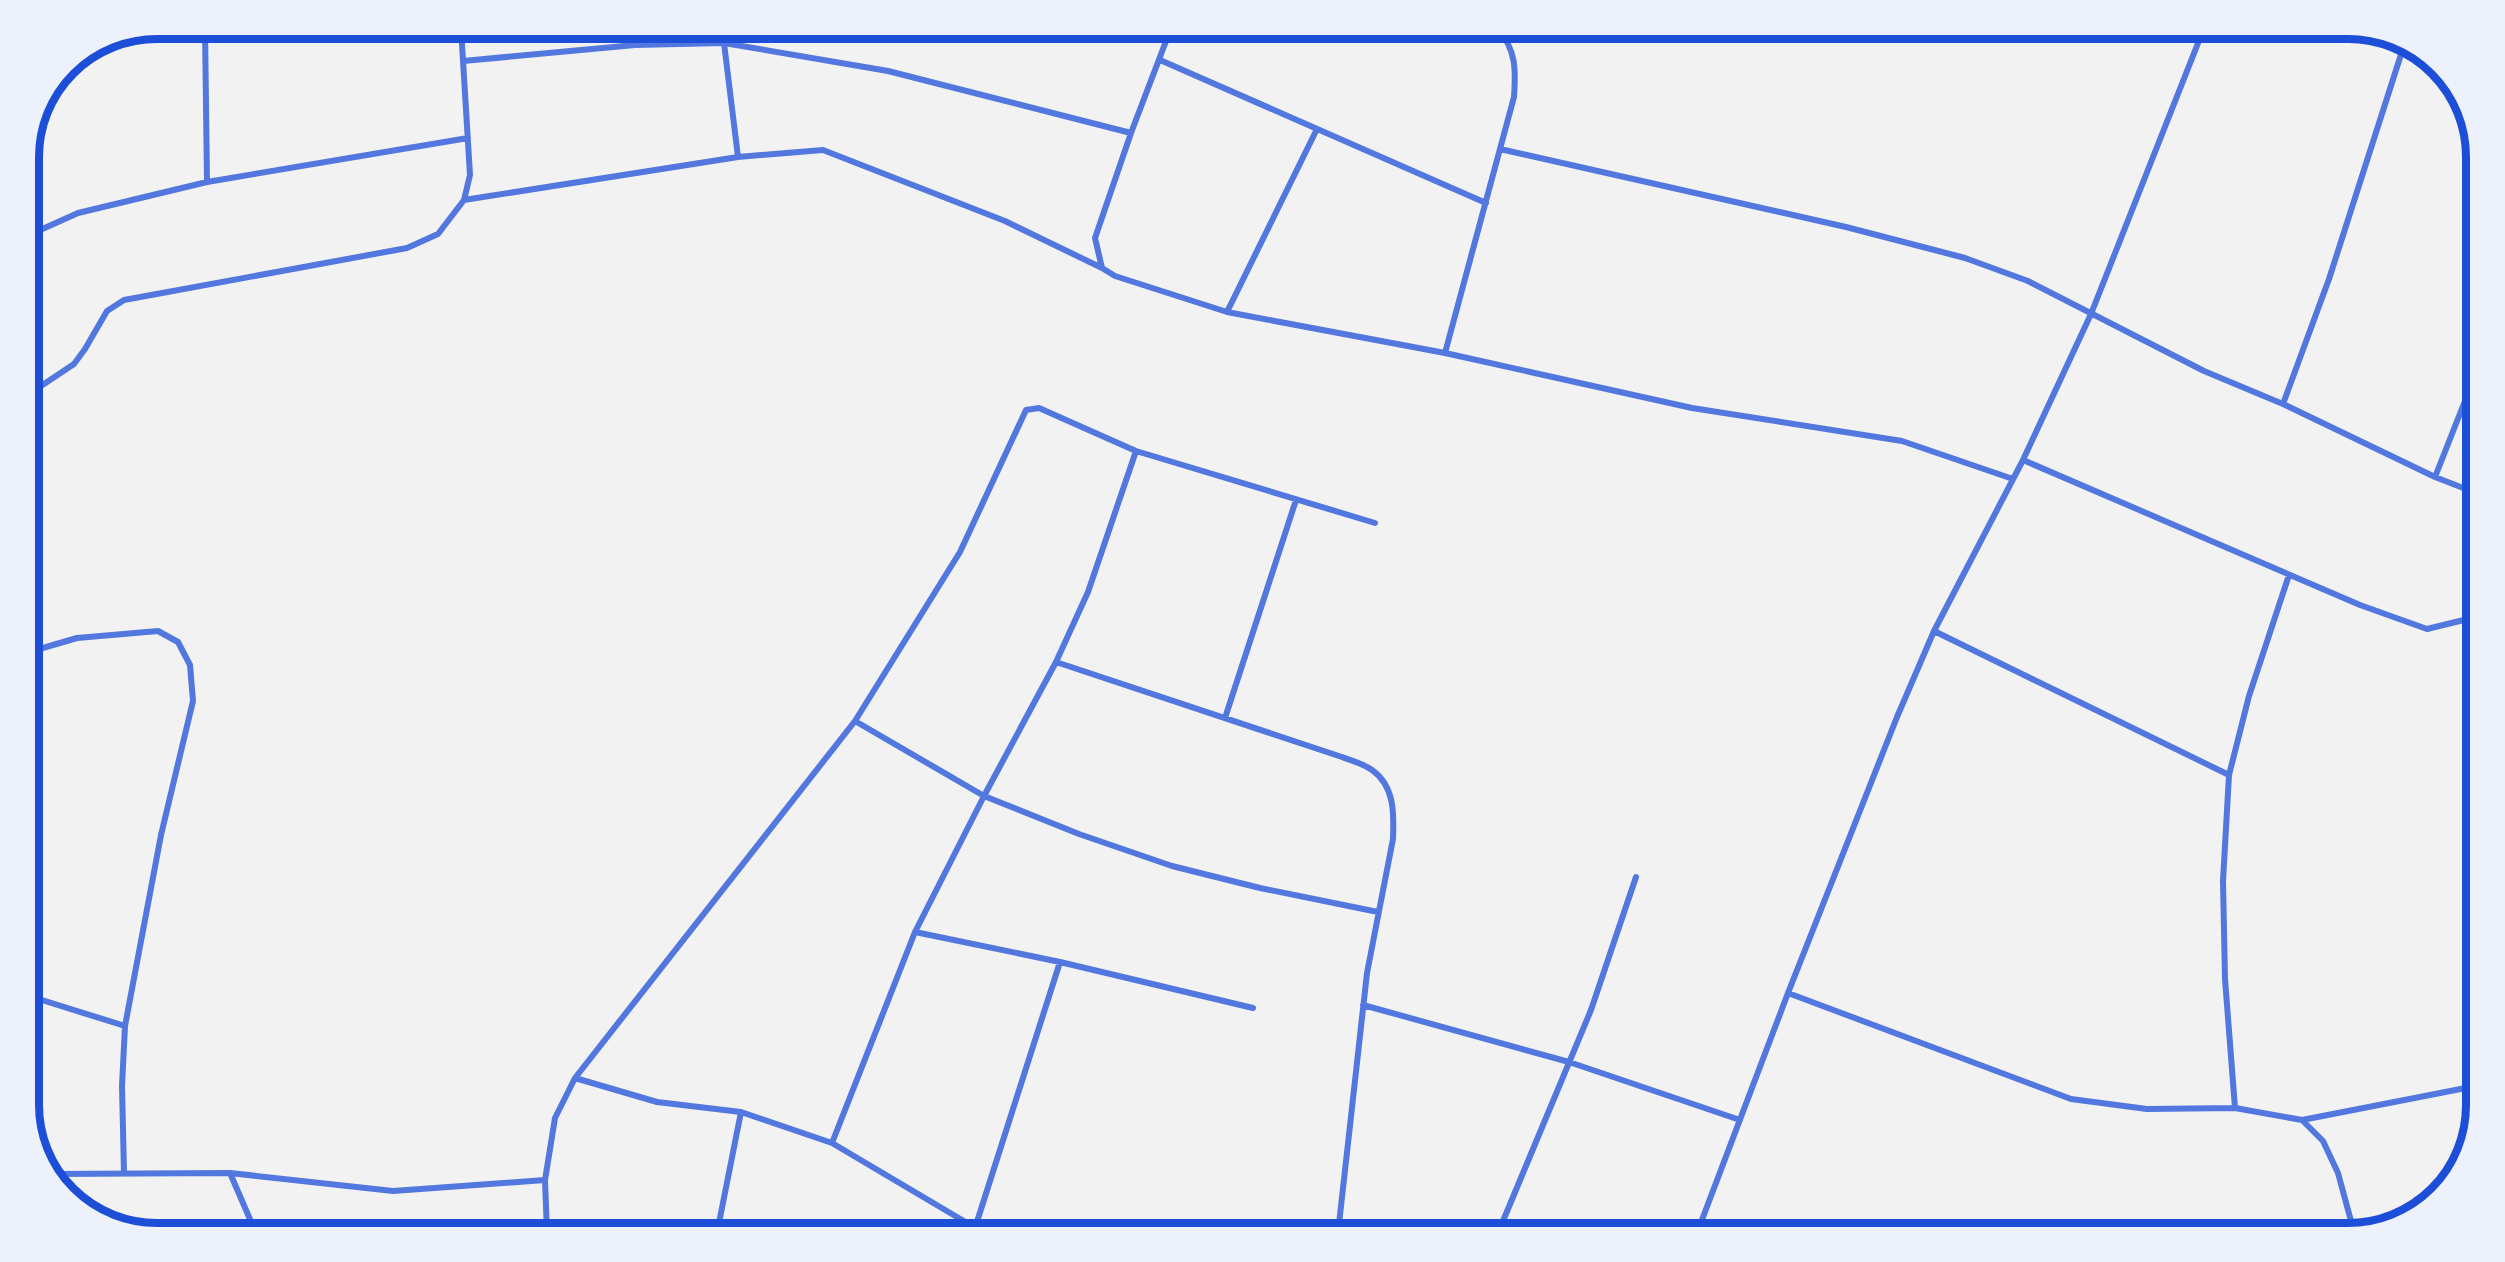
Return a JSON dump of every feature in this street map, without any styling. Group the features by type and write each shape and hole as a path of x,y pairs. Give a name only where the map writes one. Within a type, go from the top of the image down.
{"street":[{"path":"205,39 207,182"},
{"path":"39,387 74,364 86,349 106,311 124,300 407,248 438,234 464,200 470,175 462,39"},
{"path":"1102,268 1095,238 1131,133 1167,39"},
{"path":"1445,352 1515,97 1516,70 1506,39"},
{"path":"1701,1223 1788,993 1897,717 1934,631 2023,460 2091,314 2200,39"},
{"path":"463,61 635,45 723,43 888,71 1131,133"},
{"path":"723,43 738,157"},
{"path":"2283,404 2329,279 2402,52"},
{"path":"1160,60 1486,203"},
{"path":"1227,312 1317,129"},
{"path":"39,231 78,213 207,182 468,138"},
{"path":"1500,149 1846,227 1965,258 2028,281 2204,371 2283,404 2435,477 2466,489"},
{"path":"464,200 738,157 823,150 1005,221 1115,276 1227,312 1445,352 1692,408 1902,441 2013,479"},
{"path":"2435,477 2466,398"},
{"path":"547,1223 546,1180 555,1118 575,1078 855,721 960,552 1026,410 1040,408 1136,451 1376,524"},
{"path":"832,1143 915,932 1056,662 1088,592 1136,451"},
{"path":"2023,460 2360,605 2427,628 2466,619"},
{"path":"1225,718 1296,500"},
{"path":"2235,1108 2225,979 2223,881 2229,775 2249,696 2289,575"},
{"path":"39,649 76,638 158,631 178,642 190,665 193,701 161,835 125,1026 122,1086 124,1173"},
{"path":"1934,631 2229,775"},
{"path":"1056,662 1342,757 1372,770 1385,783 1392,801 1393,839 1363,1005 1339,1223"},
{"path":"855,721 984,796 1079,834 1172,866 1260,888 1378,912"},
{"path":"1502,1223 1613,950 1636,877"},
{"path":"915,932 1060,962 1253,1008"},
{"path":"977,1223 1060,962"},
{"path":"1788,993 2071,1100 2147,1109 2235,1108 2302,1120 2466,1088"},
{"path":"39,999 125,1026"},
{"path":"1363,1005 1569,1062 1740,1120"},
{"path":"575,1078 657,1102 741,1113 832,1143 967,1223"},
{"path":"719,1223 741,1113"},
{"path":"2302,1120 2323,1141 2338,1173 2351,1223"},
{"path":"62,1174 230,1173 393,1191 546,1180"},
{"path":"230,1173 252,1223"}]}
